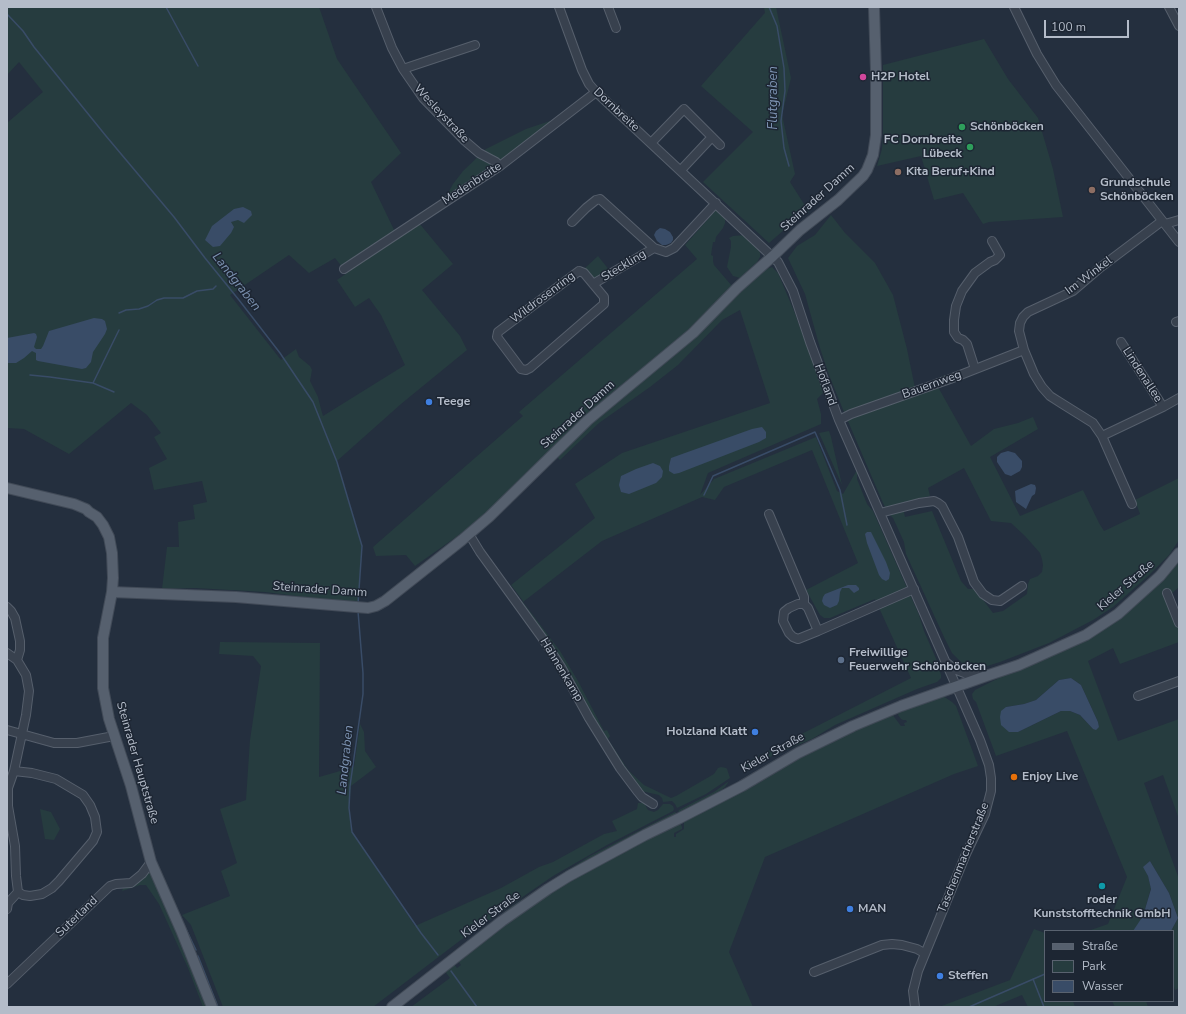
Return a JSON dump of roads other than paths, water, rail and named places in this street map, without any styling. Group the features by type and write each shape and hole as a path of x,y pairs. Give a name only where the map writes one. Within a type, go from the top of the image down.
{"main road":[{"name":"Steinrader Damm","path":"112,592 236,597 368,608 385,601 489,517 588,420 693,333 737,288 800,230 821,215 860,180 871,162 876,135 874,7"},
{"name":"Steinrader Hauptstraße","path":"7,488 74,504 86,509 97,517 109,537 113,565 112,592 102,638 103,688 109,719 130,786 151,862 181,930 212,1007"},
{"name":"Kieler Straße","path":"392,1007 484,935 548,889 645,835 742,786 798,753 853,726 901,706 1019,665 1086,635 1118,614 1160,576 1179,553"}],"street":[{"name":"Wesleystraße","path":"376,7 392,48 403,69 423,98 477,151 500,166"},
{"name":"Dornbreite","path":"559,7 582,70 589,84 773,256"},
{"path":"608,7 616,28"},
{"path":"1014,7 1036,54 1056,85 1179,242"},
{"path":"1169,7 1179,26"},
{"path":"403,69 475,45"},
{"name":"Medenbreite","path":"344,269 500,166 596,92"},
{"path":"651,143 684,109 720,145"},
{"path":"681,170 712,137"},
{"path":"572,222 586,208 596,200 600,199 654,248 666,252 674,248 716,203"},
{"path":"1163,223 1179,220"},
{"name":"Im Winkel","path":"1132,504 1102,436 1093,423 1050,396 1042,387 1034,374 1024,350 1019,331 1023,316 1034,309 1072,291 1101,267 1163,223"},
{"path":"975,369 966,344 963,340 958,338 954,332 954,320 956,306 962,291 975,273 1000,255 992,241"},
{"name":"Steckling","path":"594,284 654,248"},
{"name":"Hofland","path":"773,256 778,262 793,291 839,420 956,687"},
{"name":"Wildrosenring","path":"580,270 594,284 604,297 604,304 530,368 526,370 521,369 497,337 498,332 580,270"},
{"name":"Lindenallee","path":"1121,342 1163,407"},
{"name":"Bauernweg","path":"839,420 851,414 1024,350"},
{"name":"Lindenallee","path":"1102,436 1179,398"},
{"path":"880,513 919,503 934,501 938,503 942,506 958,537 974,582 983,594 992,600 1000,601 1022,586"},
{"path":"769,514 804,597 804,604 808,608 818,631"},
{"name":"Hahnenkamp","path":"469,534 480,552 543,639 620,768 642,797 653,804"},
{"path":"804,604 798,604 784,612 783,621 789,633 793,637 798,638 818,631 914,589"},
{"path":"1167,593 1179,623"},
{"path":"7,607 15,618 20,641 20,650 17,660"},
{"path":"7,653 17,660 26,675 29,691 22,735 14,771 8,788 8,806 15,846 18,892 8,903 7,909"},
{"path":"944,660 962,673 989,675"},
{"path":"1138,696 1179,681"},
{"name":"Taschenmacherstraße","path":"915,1007 913,992 924,953 966,854 985,814 991,791 989,765 980,740 956,687"},
{"path":"7,730 54,743 78,743 114,736"},
{"path":"14,771 32,773 56,779 83,795 95,817 97,832 93,841 52,888 42,894 30,896 23,895 18,892"},
{"name":"Suterland","path":"7,984 110,886 131,883 142,874 151,862"},
{"path":"814,972 882,945 902,945 924,953"}],"water":[{"path":"243,207 251,211 252,215 244,223 238,220 231,222 234,227 220,246 213,247 205,240 212,226 234,209"},
{"path":"660,228 670,232 673,237 671,243 662,245 657,241 654,235"},
{"path":"94,318 105,321 107,329 93,352 91,362 86,368 82,369 38,361 36,360 36,353 32,351 16,363 7,363 7,338 34,333 37,337 34,347 36,349 41,349 49,331"},
{"path":"762,427 766,432 766,438 759,442 679,473 674,474 669,471 671,458 752,429"},
{"path":"1008,451 1015,453 1022,461 1020,471 1011,476 1005,474 997,462 997,457 1001,453"},
{"path":"653,463 660,466 663,471 662,477 656,483 629,494 621,492 619,485 621,476"},
{"path":"1031,484 1035,485 1035,494 1032,496 1026,509 1016,502 1015,491"},
{"path":"867,532 871,532 886,562 890,573 889,579 886,581 879,575 867,543 865,534"},
{"path":"848,585 856,585 859,590 854,593 849,588 842,588 837,605 830,608 824,605 822,601 825,594"},
{"path":"1071,678 1081,685 1098,722 1099,727 1096,730 1093,729 1080,715 1070,711 1061,711 1018,732 1009,732 1001,725 1001,711 1006,707 1036,700 1059,680"},
{"path":"1150,861 1169,893 1178,918 1172,930 1134,930 1143,916 1151,889 1148,876 1143,867"}],"waterway":[{"path":"166,7 198,66"},
{"name":"Flutgraben","path":"769,7 777,26 784,68 785,91 781,121 784,148 789,166"},
{"name":"Landgraben","path":"7,14 23,31 34,47 106,136 174,217 280,353 313,402 337,462 362,546 358,604"},
{"path":"119,313 126,310 139,309 164,298 183,298 197,291 213,289 216,286"},
{"path":"93,383 119,330"},
{"path":"30,375 93,383 114,392"},
{"path":"704,495 713,476 815,432 840,490 847,525"},
{"name":"Landgraben","path":"358,611 363,673 363,694 350,786 349,808 352,832 421,933 438,955"},
{"path":"186,929 196,950"},
{"path":"198,956 218,1007"},
{"name":"Landgraben","path":"451,971 477,1007"},
{"path":"969,1007 1044,974"},
{"path":"1033,979 1044,1007"}],"place":[{"name":"H2P Hotel","path":"863,77"},
{"name":"Schönböcken","path":"962,127"},
{"name":"FC Dornbreite Lübeck","path":"970,147"},
{"name":"Kita Beruf+Kind","path":"898,172"},
{"name":"Grundschule Schönböcken","path":"1092,190"},
{"name":"Teege","path":"429,402"},
{"name":"Freiwillige Feuerwehr Schönböcken","path":"841,660"},
{"name":"Holzland Klatt","path":"755,732"},
{"name":"Enjoy Live","path":"1014,777"},
{"name":"roder Kunststofftechnik GmbH","path":"1102,886"},
{"name":"MAN","path":"850,909"},
{"name":"Steffen","path":"940,976"}]}
